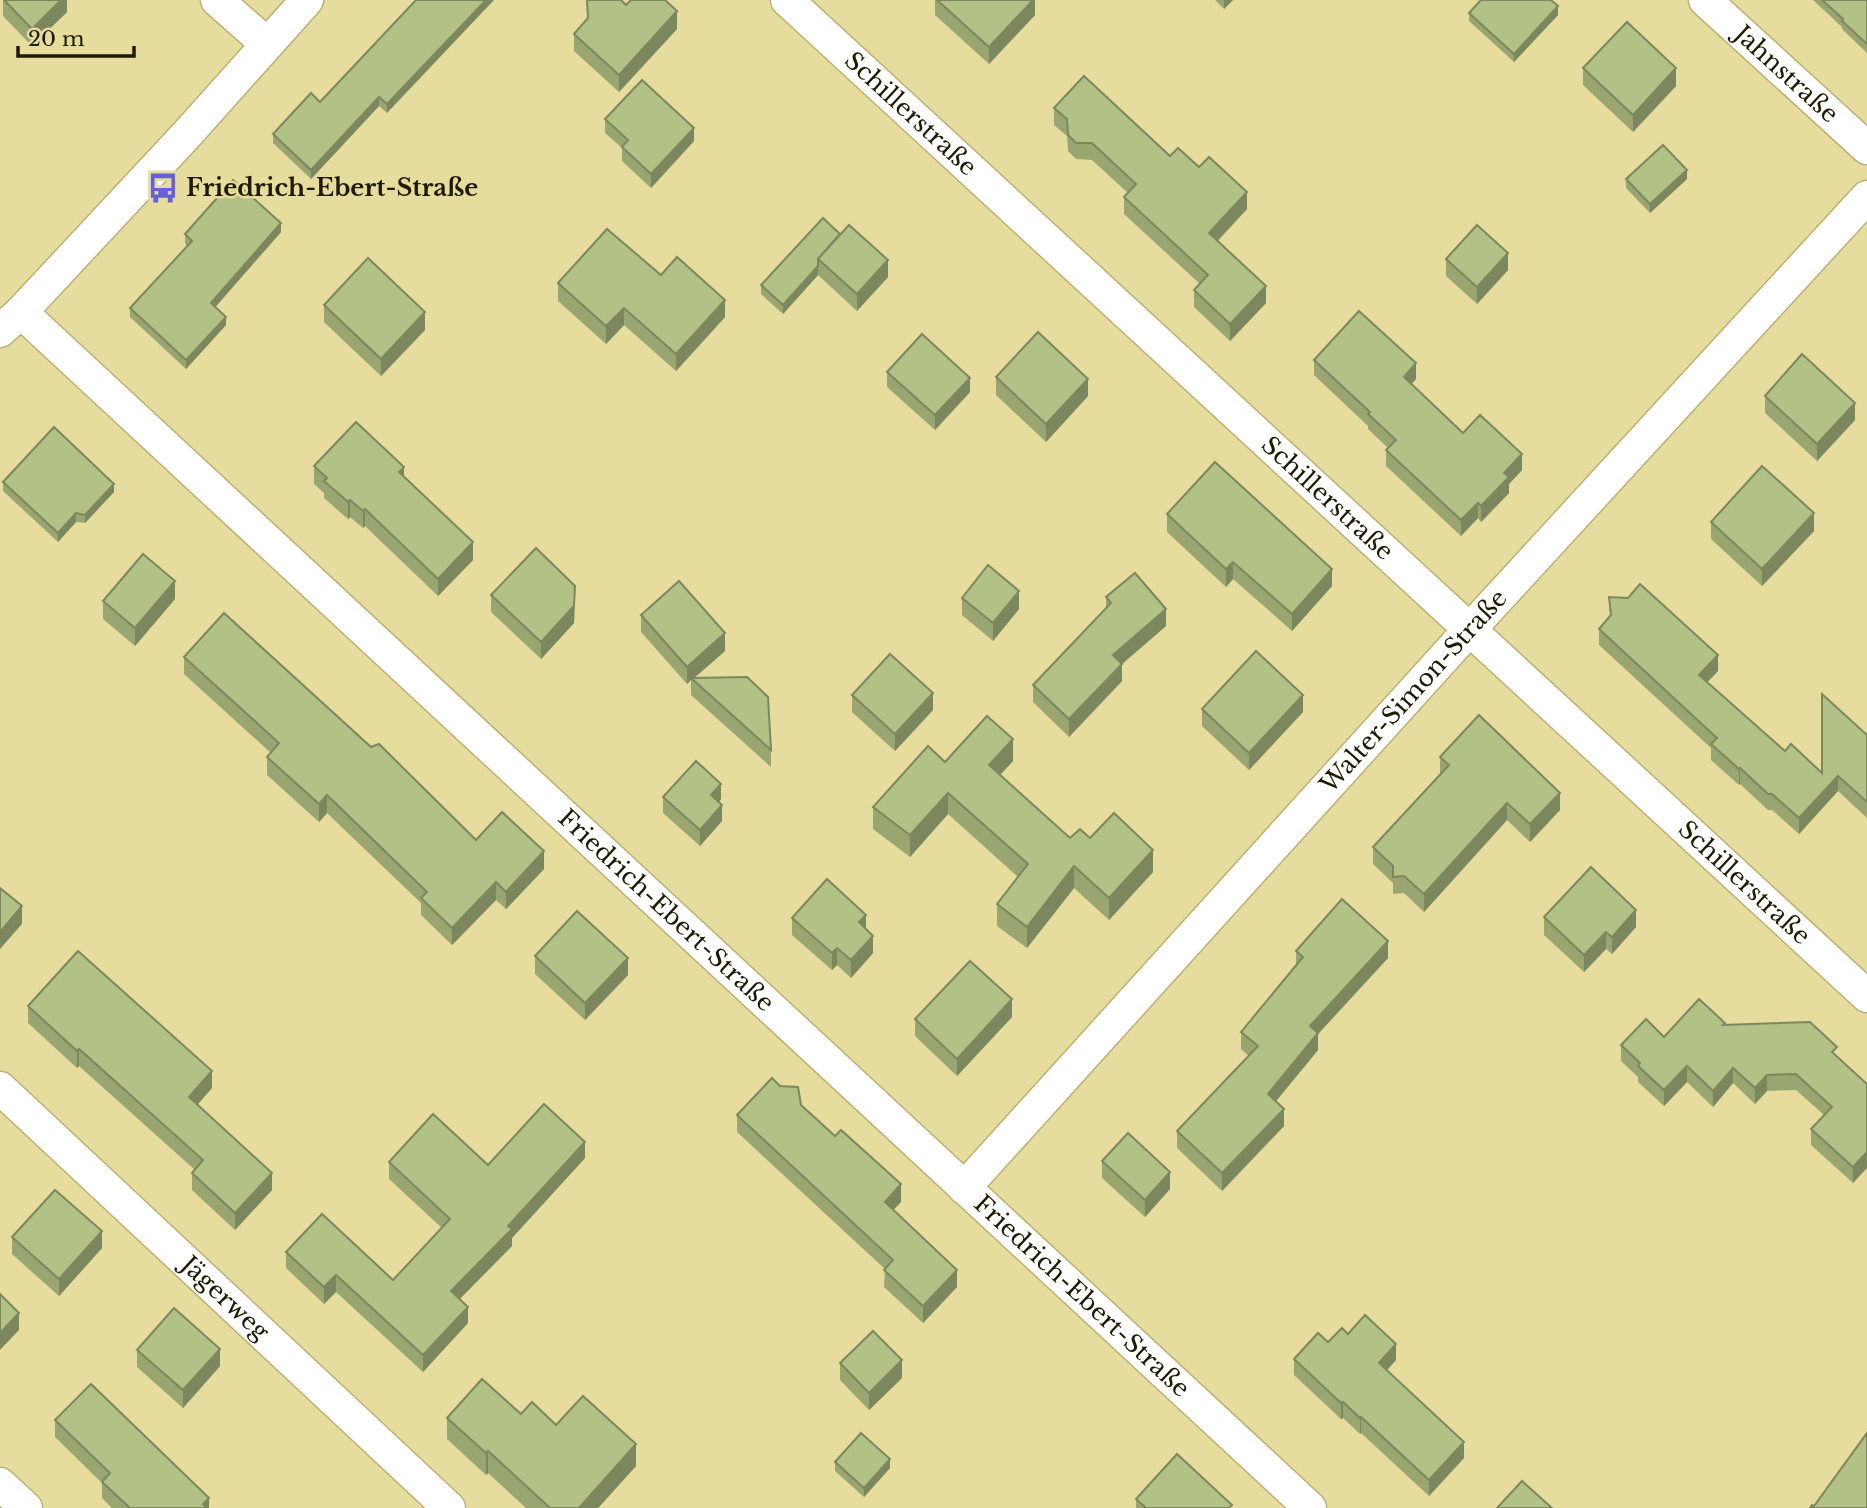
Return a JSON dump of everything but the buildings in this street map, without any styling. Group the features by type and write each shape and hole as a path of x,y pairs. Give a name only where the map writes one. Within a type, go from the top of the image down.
{"street":[{"path":"217,0 267,44"},
{"path":"10,322 189,132 307,0"},
{"name":"Schillerstraße","path":"786,0 1867,996"},
{"name":"Jahnstraße","path":"1705,0 1867,148"},
{"name":"Walter-Simon-Straße","path":"964,1188 1470,629 1867,197"},
{"name":"Friedrich-Ebert-Straße","path":"10,322 964,1188 1310,1508"},
{"name":"Jägerweg","path":"0,1088 449,1508"},
{"path":"0,1485 26,1508"}],"place":[{"name":"Friedrich-Ebert-Straße","path":"163,188"}]}
